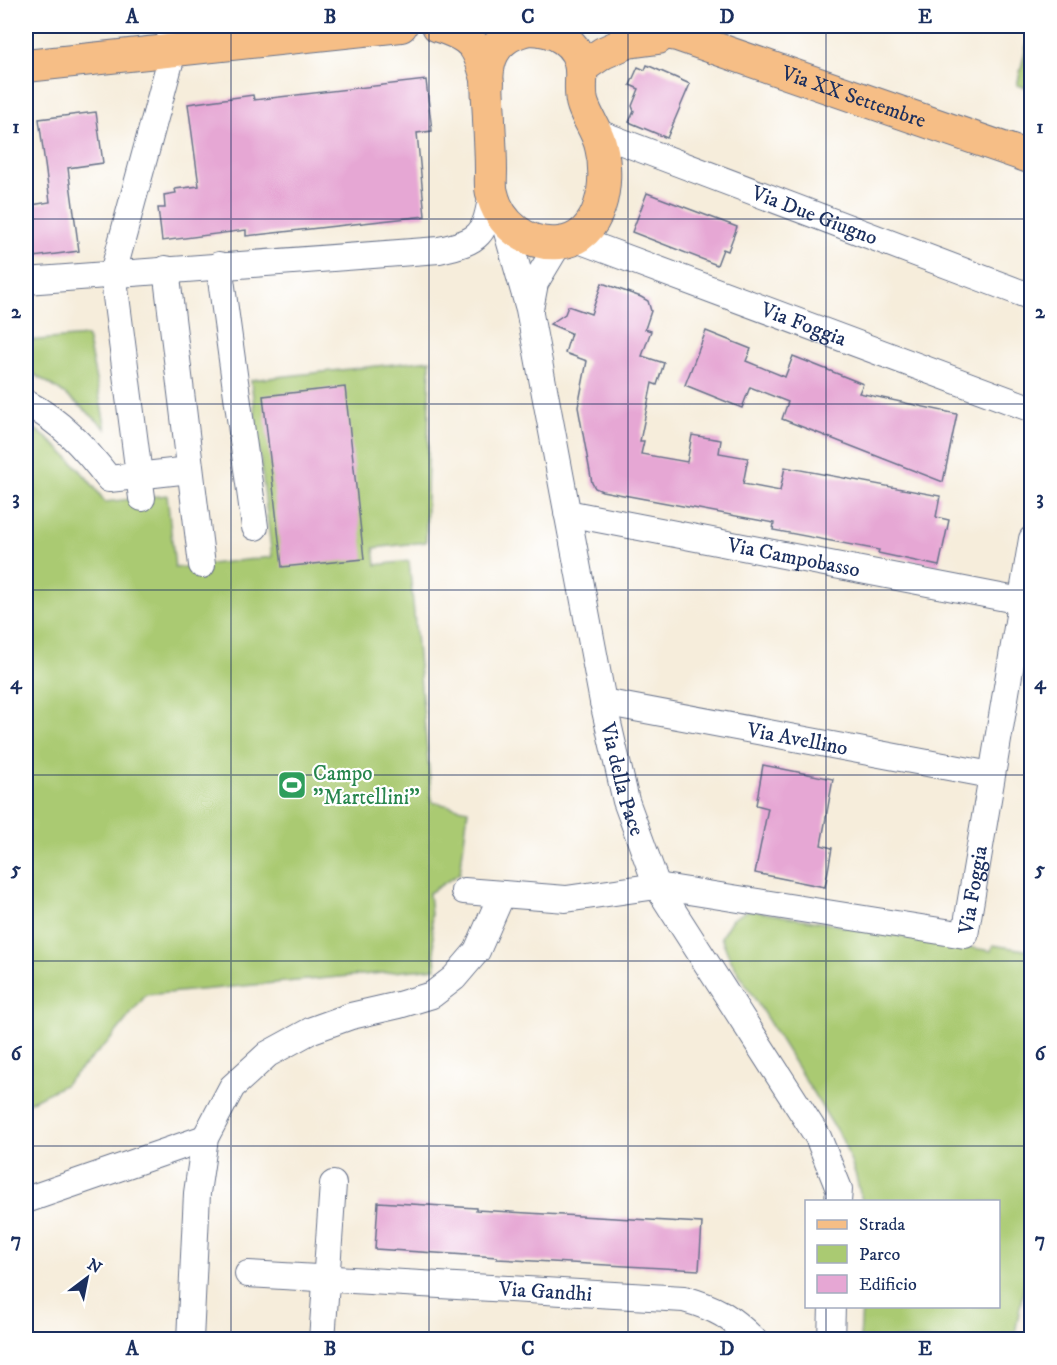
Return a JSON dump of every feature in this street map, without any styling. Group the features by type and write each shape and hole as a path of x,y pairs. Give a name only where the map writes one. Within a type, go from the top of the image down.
{"main road":[{"path":"26,66 171,38 401,26"},
{"path":"438,26 468,38 480,53 488,85 497,206 521,235 539,242 567,241 586,232 595,220 600,204 604,172 603,155 596,132 583,105 581,68 576,51 563,38 523,30 492,55 488,85"},
{"name":"Via XX Settembre","path":"625,26 677,35 1032,158"},
{"name":"Via XX Settembre","path":"581,68 603,53 628,42 677,35"}],"street":[{"path":"141,487 113,273 171,38"},
{"name":"Via Due Giugno","path":"596,132 1029,296 1032,290"},
{"path":"26,281 439,250 465,244 482,232 497,206"},
{"name":"Via della Pace","path":"497,206 530,309 603,702 626,801 657,886 818,1137 839,1189 838,1200"},
{"name":"Via della Pace","path":"530,309 535,283 567,241"},
{"name":"Via Foggia","path":"567,241 1032,409"},
{"path":"219,265 255,527"},
{"path":"166,269 202,565"},
{"path":"26,403 66,429 90,454 109,479 141,487 190,470"},
{"name":"Via Campobasso","path":"567,513 1021,601"},
{"name":"Via Foggia","path":"657,886 964,935 1031,542"},
{"name":"Via Avellino","path":"603,702 992,776"},
{"path":"464,891 566,899 657,886"},
{"path":"190,1340 197,1193 205,1137 232,1087 268,1054 312,1030 351,1016 432,995 454,978 477,951 502,894"},
{"path":"26,1200 205,1137"},
{"path":"322,1340 333,1184"},
{"name":"Via Gandhi","path":"248,1274 684,1299 713,1307 740,1325 754,1340"},
{"path":"831,1340 832,1308"}],"green space":[{"path":"1031,27 1031,89 1017,85"},
{"path":"87,336 106,429 68,396 26,370 26,341"},
{"path":"430,360 426,542 374,548 376,565 409,561 432,802 468,810 460,873 429,893 436,968 146,995 110,1040 64,1085 26,1104 26,423 69,458 105,502 167,495 175,568 272,557 251,380"},
{"path":"748,910 991,951 993,945 1031,951 1032,1244 1014,1339 860,1339 862,1308 1000,1308 1000,1200 862,1200 843,1141 730,959 721,937 732,919"}],"building":[{"path":"647,65 690,84 667,138 629,122 639,89 630,85 638,67 645,70"},
{"path":"426,80 432,131 417,133 425,216 246,236 246,230 162,241 158,208 165,208 164,195 176,193 175,189 199,186 188,104 253,95 254,100"},
{"path":"96,112 103,163 68,168 79,251 26,258 26,206 50,202 39,119"},
{"path":"647,193 737,227 728,251 723,249 717,265 632,232"},
{"path":"602,283 648,301 651,311 645,329 651,331 642,356 664,363 657,385 652,383 640,441 644,441 641,454 687,462 692,435 721,440 719,453 748,458 743,484 780,491 785,467 940,496 936,517 949,520 939,566 878,553 879,550 773,530 774,523 595,488 592,483 578,407 587,361 565,353 571,333 550,324 565,314 568,306 591,314"},
{"path":"706,331 751,349 746,361 785,377 793,356 863,384 859,393 957,414 943,482 782,419 788,402 750,387 742,408 685,385"},
{"path":"345,387 364,559 282,567 263,396"},
{"path":"763,765 833,779 821,845 832,848 825,887 755,873 768,808 756,805"},
{"path":"378,1202 702,1223 699,1270 497,1259 497,1257 375,1249"}],"place":[{"name":"Campo \"Martellini\"","path":"292,785"}]}
